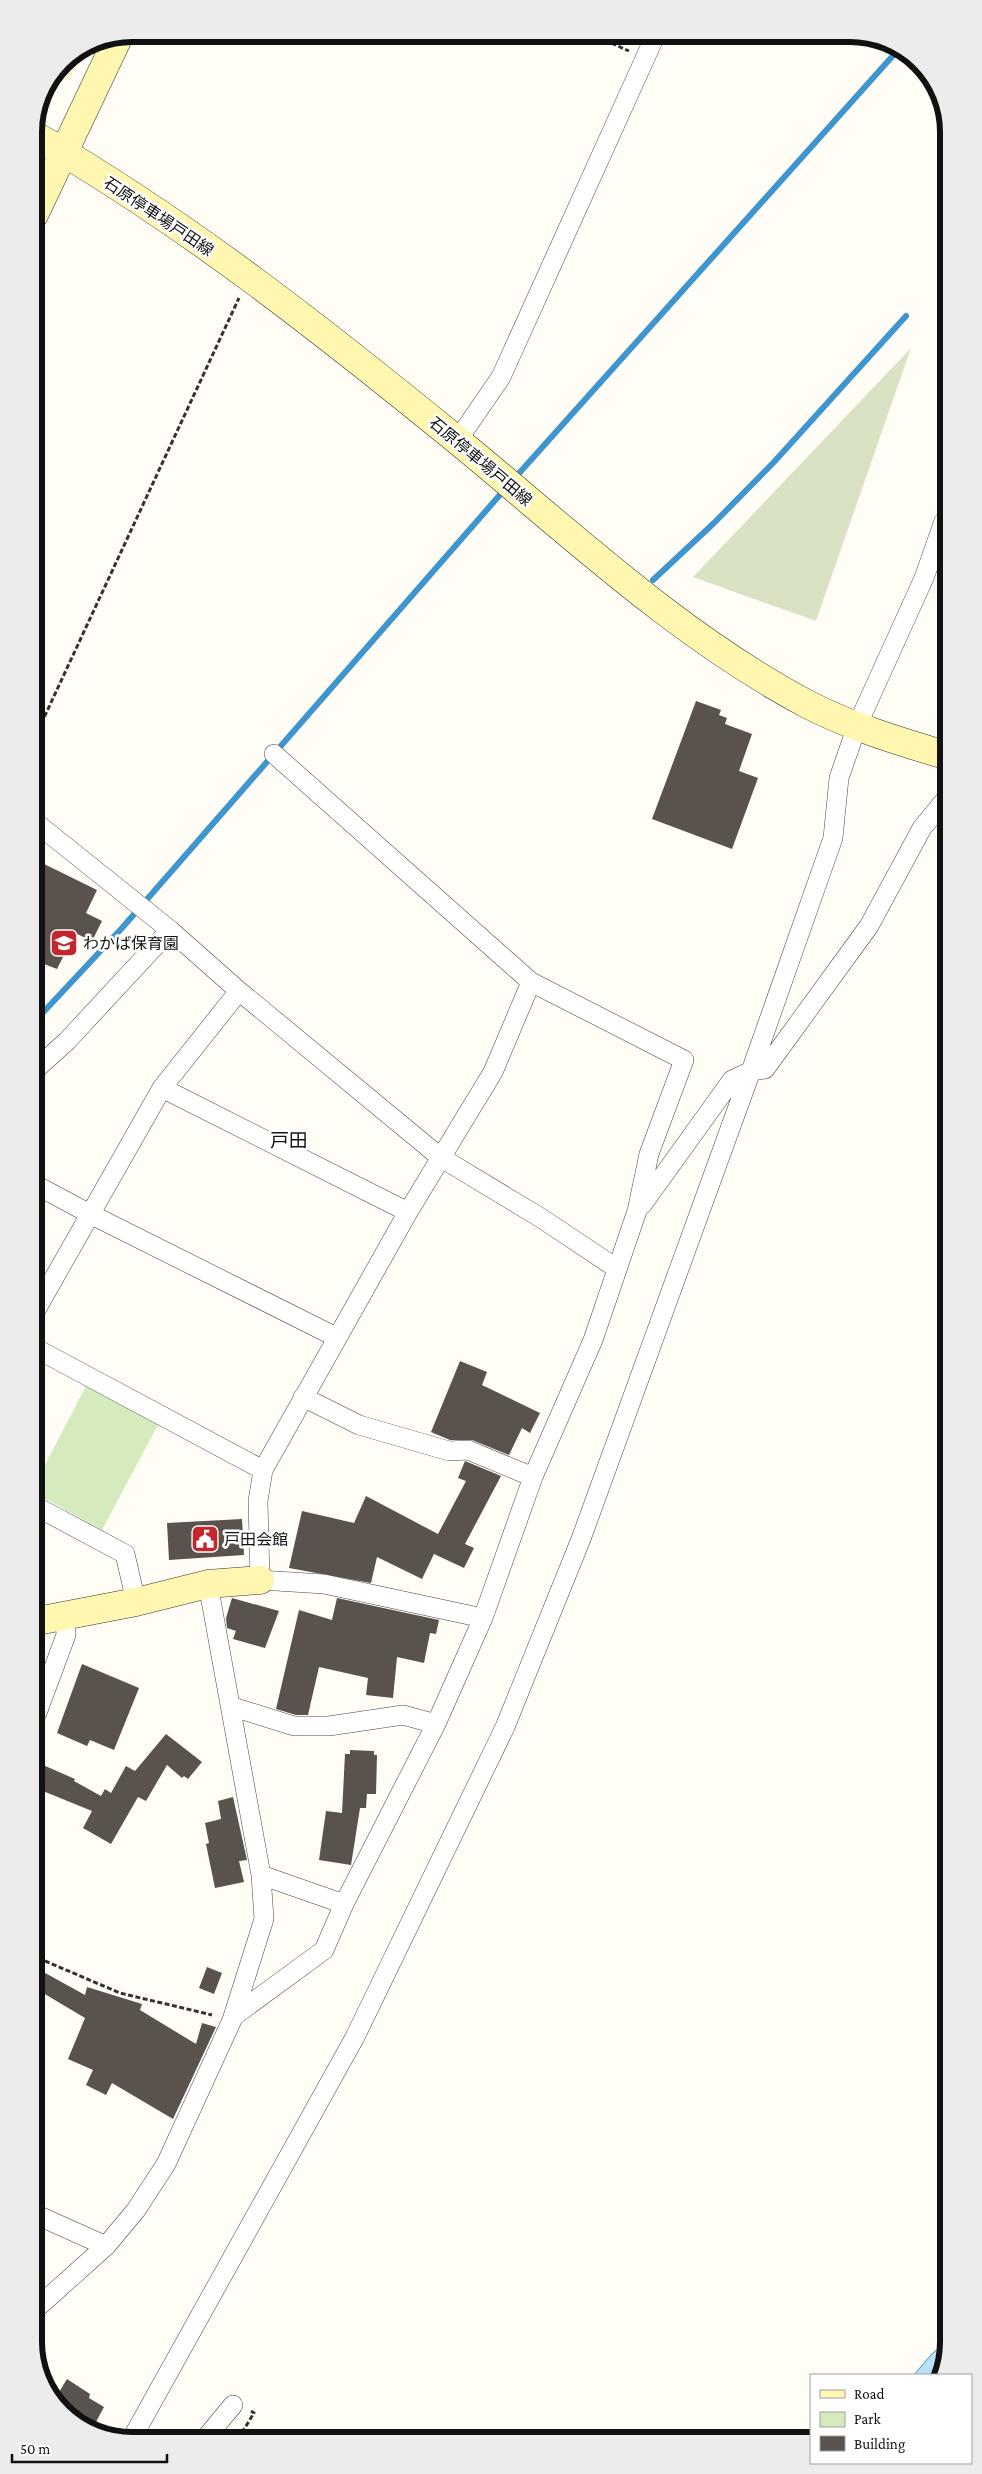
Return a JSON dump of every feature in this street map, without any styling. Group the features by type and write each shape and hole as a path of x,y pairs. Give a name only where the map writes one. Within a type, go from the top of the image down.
{"main road":[{"path":"43,196 115,44"},
{"name":"石原停車場戸田線","path":"43,140 175,225 248,278 372,372 666,612 722,651 810,705 856,726 940,753"},
{"path":"42,1620 136,1602 208,1584 260,1580"}],"street":[{"path":"457,441 502,377 652,43"},
{"path":"136,2431 356,2037 505,1727 581,1539 751,1071 833,838 839,778 856,726 924,578 940,532"},
{"path":"233,2018 324,1950 344,1904 436,1724 482,1618 533,1476 593,1340 637,1211 649,1154 684,1060 531,982 274,754"},
{"path":"637,1211 732,1080 751,1071 765,1069 869,926 922,828 940,806"},
{"path":"43,827 164,925 239,991 440,1157 541,1218 616,1268"},
{"path":"43,1063 66,1041 164,925"},
{"path":"482,1618 324,1584 260,1580 258,1501 263,1470 336,1337 408,1212 493,1072 531,982"},
{"path":"42,1297 162,1088 239,991"},
{"path":"162,1088 408,1212"},
{"path":"43,1189 336,1337"},
{"path":"42,1352 263,1470"},
{"path":"304,1397 359,1425 450,1451 468,1450 533,1476"},
{"path":"42,1510 125,1554 136,1602"},
{"path":"42,2303 106,2246 136,2210 166,2164 233,2018 264,1918 261,1875 208,1584"},
{"path":"42,1699 66,1635 64,1616"},
{"path":"230,1706 294,1726 329,1726 403,1715 436,1724"},
{"path":"261,1875 344,1904"},
{"path":"42,2218 106,2246"},
{"path":"211,2431 233,2404"}],"path":[{"path":"610,43 645,59"},
{"path":"43,720 248,278"},
{"path":"42,1960 120,1993 233,2018"}],"shaded area":[{"path":"78,61 70,79 58,82"}],"green space":[{"path":"911,348 816,621 693,577"},
{"path":"87,1384 159,1423 102,1530 42,1497 42,1470"}],"water":[{"path":"940,2347 934,2374 915,2374"}],"building":[{"path":"696,701 721,710 719,715 727,718 725,724 752,734 739,771 758,778 732,849 652,819"},
{"path":"43,863 97,890 86,913 102,921 92,941 75,933 57,969 43,964"},
{"path":"460,1361 487,1372 482,1385 540,1413 530,1433 522,1428 509,1455 472,1440 450,1440 431,1432"},
{"path":"465,1461 501,1476 465,1544 474,1548 464,1568 434,1554 422,1579 377,1557 371,1583 289,1568 302,1511 354,1523 366,1496 438,1534 466,1481 458,1478"},
{"name":"戸田会館","path":"242,1519 244,1555 169,1560 167,1523"},
{"path":"232,1598 279,1611 265,1648 233,1639 236,1631 227,1628 226,1618"},
{"path":"337,1598 439,1620 436,1634 430,1633 424,1663 397,1657 393,1698 366,1695 368,1678 319,1667 308,1715 296,1715 276,1709 299,1610 332,1620"},
{"path":"82,1664 139,1688 114,1750 90,1740 87,1746 57,1733"},
{"path":"166,1734 202,1762 188,1779 184,1776 182,1778 167,1765 146,1801 138,1797 111,1844 83,1828 92,1811 42,1791 43,1765 75,1779 74,1781 101,1796 105,1789 111,1793 126,1766 135,1771"},
{"path":"350,1750 374,1751 374,1755 377,1755 376,1794 367,1794 366,1808 360,1808 351,1865 319,1860 326,1811 342,1813 345,1754 350,1754"},
{"path":"233,1797 247,1860 239,1861 244,1882 215,1888 206,1844 209,1843 205,1823 221,1819 218,1801"},
{"path":"207,1967 222,1973 214,1994 199,1988"},
{"path":"42,1971 85,1995 87,1987 142,2004 140,2010 196,2044 202,2023 216,2027 173,2119 112,2083 106,2095 86,2085 93,2070 68,2059 85,2018 42,1992"},
{"path":"67,2379 90,2394 89,2398 104,2407 96,2422 78,2413 59,2393"}],"waterway":[{"path":"513,480 894,54"},
{"path":"653,580 714,523 774,462 906,316"},
{"path":"43,1013 122,928 505,489"}],"place":[{"name":"わかば保育園","path":"64,943"},
{"name":"戸田会館","path":"205,1539"}],"district":[{"name":"戸田","path":"289,1140"}]}
